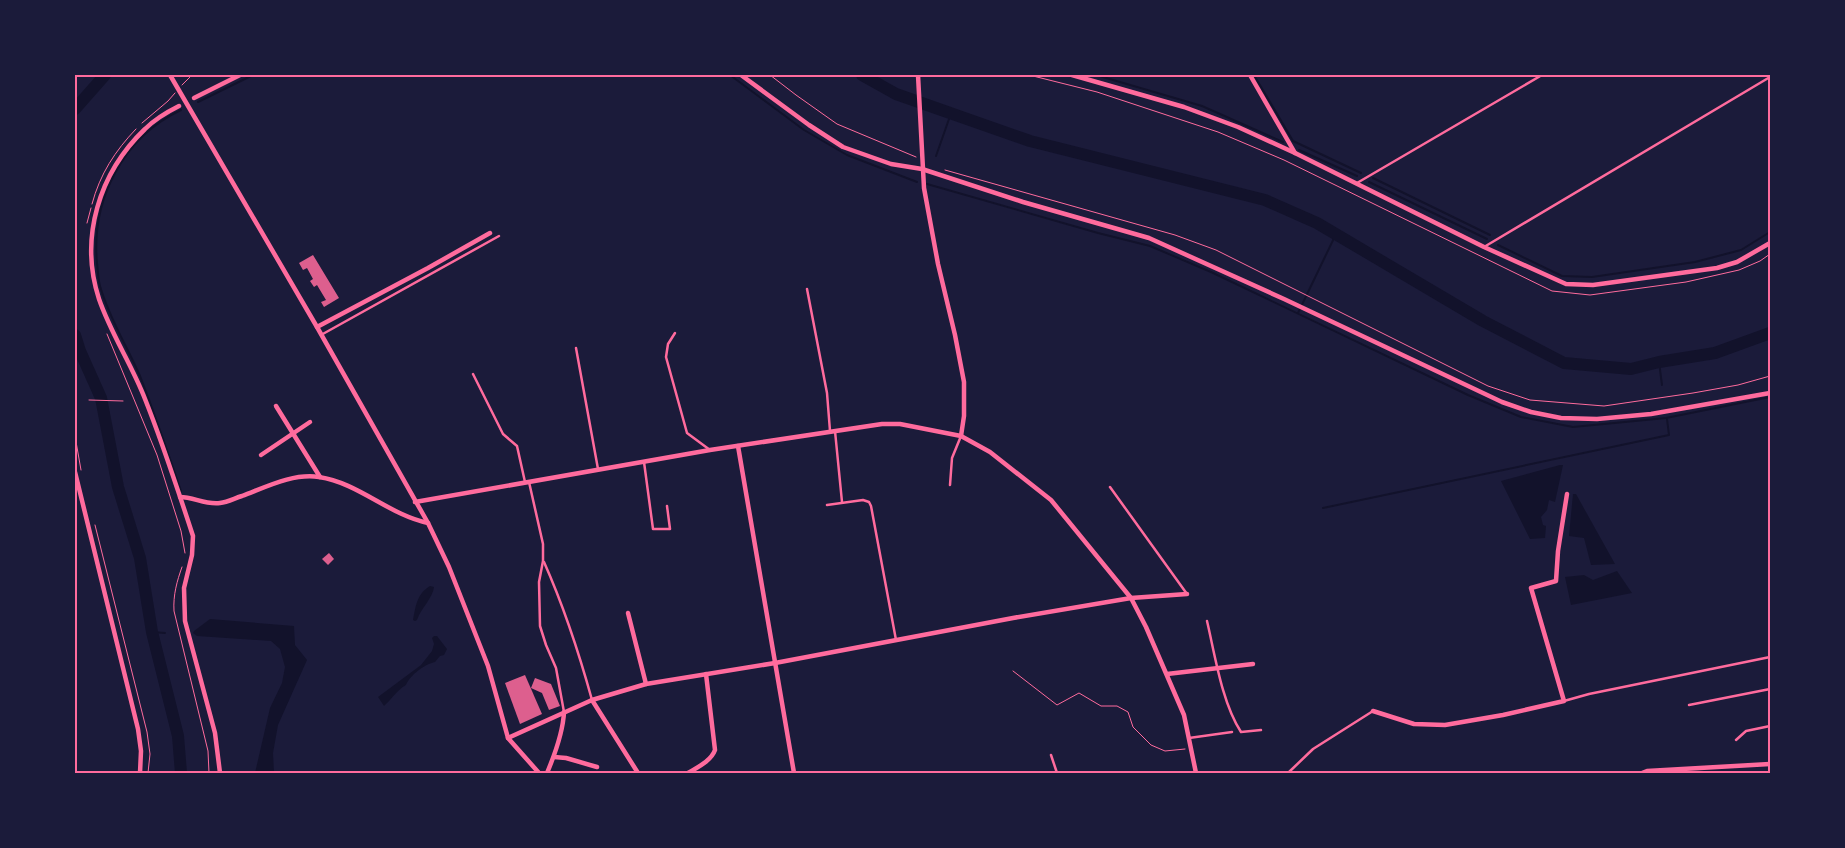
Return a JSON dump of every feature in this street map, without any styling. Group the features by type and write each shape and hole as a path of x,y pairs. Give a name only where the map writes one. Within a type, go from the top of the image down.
{"street":[{"path":"170,75 317,327 428,523 449,567 488,666 508,738 539,773"},
{"path":"194,98 240,75"},
{"path":"741,75 809,125 843,147 891,164 922,169 1023,202 1149,238 1502,402 1531,412 1560,418 1597,419 1651,414 1770,393"},
{"path":"918,75 924,188 964,382 964,416 961,436"},
{"path":"1073,75 1184,107 1238,127 1295,153 1484,247 1566,284 1593,285 1717,268 1737,262 1770,243"},
{"path":"1250,75 1295,153"},
{"path":"180,106 160,116 145,128 110,174 97,203 92,227 93,270 99,299 145,399 193,536 192,555 184,588 185,621 215,733 220,773"},
{"path":"317,327 490,233"},
{"path":"276,406 320,477"},
{"path":"261,455 310,422"},
{"path":"415,502 710,450 882,424 900,424 961,436 990,452 1051,500 1131,598 1146,627 1184,715 1196,773"},
{"path":"738,446 794,773"},
{"path":"75,472 138,729 141,751 140,773"},
{"path":"180,497 188,497 204,504 222,503 272,484 294,478 320,477 370,496 412,520 428,523"},
{"path":"1373,711 1414,724 1445,725 1503,715 1564,701 1531,588 1556,581 1558,551 1567,494"},
{"path":"508,738 592,700 646,684 776,663 1013,618 1131,598 1187,594"},
{"path":"628,613 646,684"},
{"path":"1167,674 1253,664"},
{"path":"688,773 713,756 716,750 706,674"},
{"path":"592,700 638,773"},
{"path":"547,773 554,757 564,712"},
{"path":"554,757 566,758 597,767"},
{"path":"1642,773 1646,771 1770,764"}],"lane":[{"path":"1356,183 1542,75"},
{"path":"1484,247 1770,77"},
{"path":"321,335 499,236"},
{"path":"807,289 833,431 842,502"},
{"path":"675,334 668,344 666,357 687,434 710,450"},
{"path":"576,348 598,469"},
{"path":"474,374 503,434 517,446 527,482 543,544 543,561 539,582 540,626 556,668 564,712"},
{"path":"950,485 952,458 961,436"},
{"path":"644,462 653,529 670,529 667,506"},
{"path":"1110,487 1187,594"},
{"path":"827,505 863,500 871,506 896,641"},
{"path":"543,561 562,604 578,650 592,700"},
{"path":"1206,621 1229,708 1241,732 1261,730"},
{"path":"1564,701 1589,694 1770,657"},
{"path":"1690,705 1770,689"},
{"path":"1288,773 1313,749 1373,711"},
{"path":"1736,740 1746,731 1770,726"},
{"path":"1189,738 1232,732"},
{"path":"1051,755 1057,773"}],"path":[{"path":"87,225 99,180 118,148 146,118 168,101 192,75"},
{"path":"770,75 838,124 922,160"},
{"path":"941,169 1175,235 1216,250 1488,386 1530,400 1604,406 1711,390 1770,376"},
{"path":"105,330 157,455"},
{"path":"89,400 123,401"},
{"path":"75,436 81,473"},
{"path":"93,519 147,732 150,754 148,773"},
{"path":"1013,671 1058,705 1079,693 1101,706 1117,706 1128,712 1133,727 1151,745 1165,751 1192,748"}],"shaded area":[{"path":"1563,465 1555,502 1549,500 1547,510 1541,517 1543,525 1546,526 1545,538 1530,539 1501,481"},
{"path":"1573,494 1576,494 1615,564 1591,565 1584,538 1569,536"},
{"path":"1617,571 1632,593 1571,605 1565,577 1584,575 1593,580"},
{"path":"430,586 434,587 433,591 415,621 413,620 418,600 422,593"},
{"path":"210,619 294,626 295,645 307,660 278,725 273,753 274,773 255,773 270,708 282,683 285,667 280,649 271,641 197,636 193,633"},
{"path":"437,636 447,649 444,655 414,674 406,685 384,706 378,697 421,665 432,651 434,644 432,638"}],"building":[{"path":"313,255 339,298 324,307 321,302 326,300 317,285 314,287 310,281 313,279 307,268 303,270 299,263"},
{"path":"329,553 334,559 328,565 322,559"},
{"path":"525,675 542,714 520,724 505,683"},
{"path":"535,678 551,684 560,706 549,710 542,693 531,688"}],"waterway":[{"path":"75,109 105,75"},
{"path":"198,102 253,75"},
{"path":"730,75 804,130 847,155 917,182"},
{"path":"862,75 896,94 1030,141 1265,200 1317,223 1483,321 1564,363 1631,369 1659,362 1715,353 1770,333"},
{"path":"1096,75 1202,106 1283,142"},
{"path":"1254,75 1293,141 1361,173"},
{"path":"181,110 160,122 143,136 127,154 115,173 106,194 99,216 97,239 97,263 100,286 113,321 140,376 181,491"},
{"path":"936,156 949,119"},
{"path":"1299,150 1357,176"},
{"path":"1373,178 1490,235"},
{"path":"1369,182 1487,239"},
{"path":"927,184 1150,246 1211,272 1468,395 1521,417 1573,427 1666,418 1770,397"},
{"path":"1498,245 1562,276 1592,277 1695,262 1741,250 1770,232"},
{"path":"1298,313 1336,234"},
{"path":"75,335 101,398 118,487 140,558 152,632 178,736 181,773"},
{"path":"75,352 80,351"},
{"path":"1659,362 1662,385"},
{"path":"1323,508 1669,435 1667,419"},
{"path":"152,632 165,633"}]}
